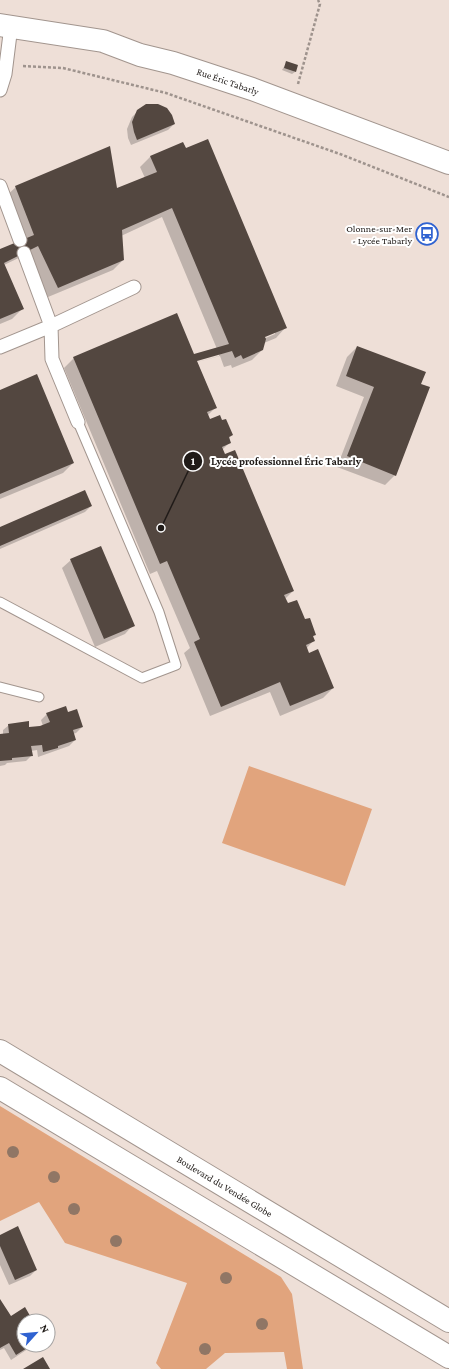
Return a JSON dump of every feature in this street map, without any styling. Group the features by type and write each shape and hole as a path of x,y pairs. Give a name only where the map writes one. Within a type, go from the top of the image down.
{"main road":[{"name":"Rue Éric Tabarly","path":"5,26 103,41 140,55 173,63 252,89 449,163"},
{"name":"Boulevard du Vendée Globe","path":"0,1051 449,1320"},
{"path":"0,1088 449,1357"}],"street":[{"path":"0,90 6,66 5,26"},
{"path":"0,186 20,240"},
{"path":"24,253 51,326 52,359 78,422"},
{"path":"0,347 51,326 134,287"}],"lane":[{"path":"0,602 142,678 176,665 159,612 78,422"},
{"path":"0,687 39,697"}],"path":[{"path":"296,88 320,4 318,0"},
{"path":"6,66 63,68 166,92 340,154 449,196"}],"shaded area":[{"path":"249,766 372,809 345,886 222,843"},
{"path":"0,1106 281,1277 292,1294 303,1369 287,1369 284,1352 225,1353 206,1369 161,1369 156,1363 187,1283 65,1243 39,1202 0,1221"}],"building":[{"path":"286,61 298,65 296,72 284,68"},
{"path":"146,104 158,104 167,108 172,115 175,124 137,140 132,122 137,110"},
{"path":"208,139 287,328 265,337 266,339 263,350 243,359 241,355 235,358 232,351 197,361 217,408 207,412 210,419 220,415 222,420 226,419 233,435 229,437 231,443 222,447 225,454 235,450 294,591 284,595 288,603 297,600 305,619 310,618 316,635 313,636 315,641 306,645 309,653 318,649 334,688 290,706 280,682 221,707 194,642 200,639 167,561 160,564 73,357 177,313 194,354 229,344 172,208 122,230 124,260 58,288 38,246 4,263 24,309 0,319 0,249 34,235 15,186 110,146 117,188 157,172 150,156 183,142 186,148"},
{"path":"357,346 426,372 421,384 430,387 396,476 347,456 374,387 346,376"},
{"path":"37,374 74,463 0,494 0,390"},
{"path":"85,490 92,506 0,546 0,527"},
{"path":"101,546 135,626 104,639 70,559"},
{"path":"66,706 68,712 77,709 83,727 73,730 76,740 58,746 58,748 43,752 42,745 31,746 33,756 0,761 0,734 9,733 8,724 29,721 29,727 40,726 50,722 46,713"},
{"path":"18,1226 37,1270 15,1280 0,1246 0,1235"},
{"path":"0,1299 11,1316 25,1307 28,1313 16,1313 16,1353 19,1353 16,1355 9,1343 0,1348"},
{"path":"43,1357 50,1369 23,1369"}],"place":[{"name":"Olonne-sur-Mer - Lycée Tabarly","path":"427,234"},
{"name":"Lycée professionnel Éric Tabarly","path":"161,528"}]}
